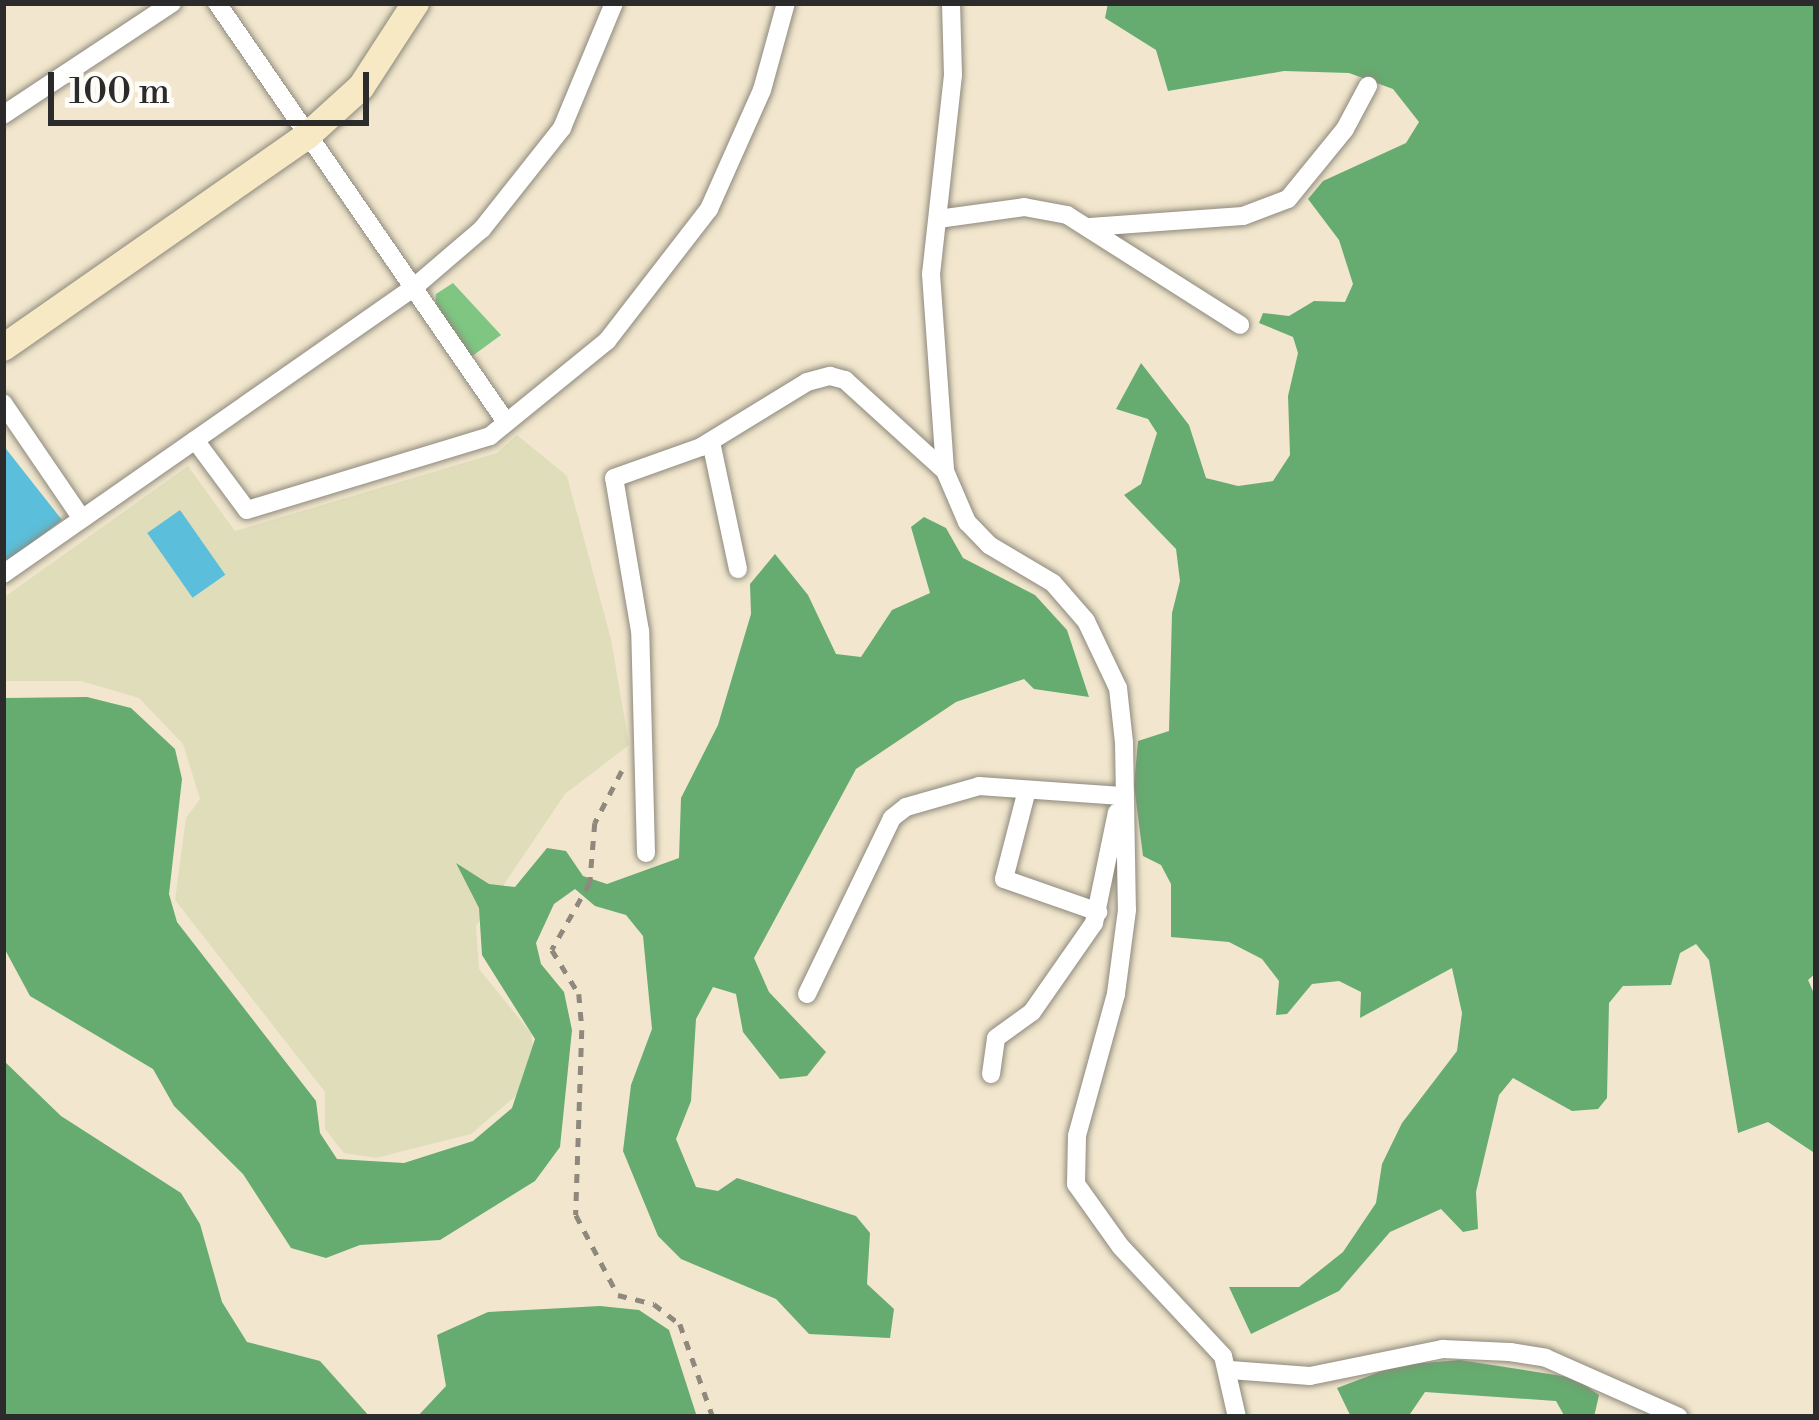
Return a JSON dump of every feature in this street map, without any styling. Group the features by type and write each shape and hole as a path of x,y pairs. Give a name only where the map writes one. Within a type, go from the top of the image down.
{"street":[{"path":"3,115 172,3"},
{"path":"217,3 506,422"},
{"path":"3,346 306,136 361,86 415,3"},
{"path":"3,574 412,289 524,184 592,68 614,3"},
{"path":"195,440 247,510 490,436 607,341 709,209 762,90 786,3"},
{"path":"950,3 952,75 931,274 946,471 967,522 989,545 1053,583 1107,656 1124,742 1127,910 1116,994 1077,1136 1076,1184 1230,1370 1237,1417"},
{"path":"1090,227 1243,216 1288,199 1345,129 1367,86"},
{"path":"938,219 1024,207 1090,227 1240,325"},
{"path":"646,853 640,631 614,478 711,442 807,382 830,376 845,380 946,471"},
{"path":"3,403 82,519"},
{"path":"711,442 738,569"},
{"path":"807,994 892,818 945,792 1027,790 1122,796"},
{"path":"1027,790 1004,879 1097,912"},
{"path":"991,1074 996,1038 1041,1001 1097,912 1122,796"},
{"path":"1230,1370 1310,1376 1443,1349 1510,1352 1546,1358 1679,1417"}],"path":[{"path":"643,752 633,753 603,802 590,883 552,950 579,994 576,1215 618,1295 654,1304 680,1324 712,1417"}],"shaded area":[{"path":"517,435 567,476 611,639 629,745 565,794 476,926 479,969 531,1033 538,1077 471,1134 376,1158 344,1153 325,1129 325,1092 175,900 186,818 200,799 183,744 139,698 81,681 3,681 3,598 188,466 235,531 497,453"}],"green space":[{"path":"1108,3 1816,3 1816,973 1808,980 1816,998 1816,1154 1768,1122 1738,1133 1709,960 1696,944 1680,953 1671,985 1623,986 1609,1003 1607,1098 1598,1109 1572,1111 1513,1078 1499,1095 1476,1192 1478,1229 1463,1232 1441,1209 1390,1232 1339,1291 1251,1334 1229,1287 1299,1287 1343,1252 1376,1203 1382,1164 1402,1123 1457,1051 1462,1013 1452,968 1360,1018 1361,992 1339,981 1312,984 1287,1014 1276,1015 1279,981 1262,959 1229,942 1171,937 1171,884 1161,865 1143,856 1134,785 1138,741 1169,731 1172,613 1180,581 1176,549 1124,495 1141,484 1157,433 1148,419 1116,409 1141,363 1189,425 1206,478 1238,486 1273,481 1290,455 1288,396 1298,353 1293,337 1259,323 1263,313 1289,316 1314,301 1345,302 1353,284 1339,240 1308,199 1323,181 1406,143 1419,122 1393,89 1349,73 1284,71 1168,91 1156,50 1105,18"},
{"path":"453,283 501,335 471,357 435,310 436,294"},
{"path":"924,517 946,528 963,558 1035,595 1067,630 1089,697 1034,689 1024,679 956,702 856,769 754,958 769,992 826,1052 807,1076 780,1079 743,1032 736,994 713,987 696,1019 691,1101 676,1139 696,1187 718,1191 737,1178 856,1216 870,1233 867,1284 894,1309 890,1338 809,1334 776,1299 681,1259 658,1236 623,1151 631,1085 652,1029 643,936 626,915 595,906 575,889 554,904 536,943 541,964 564,992 572,1030 560,1147 535,1181 440,1240 360,1245 326,1258 291,1248 243,1174 174,1106 153,1069 30,996 3,946 3,698 87,697 131,708 175,749 182,779 169,894 177,922 316,1101 320,1133 337,1159 404,1163 473,1141 512,1108 535,1039 482,955 479,908 456,863 489,884 515,887 547,848 566,851 583,876 607,884 679,858 681,798 718,725 751,614 750,584 775,554 808,595 836,654 861,657 892,610 930,593 911,527"},
{"path":"3,1060 61,1116 181,1193 200,1224 222,1302 247,1342 320,1361 370,1417 3,1417"},
{"path":"600,1306 639,1310 669,1330 697,1417 417,1417 446,1386 437,1335 488,1312"},
{"path":"1460,1360 1575,1378 1599,1395 1594,1417 1565,1417 1556,1401 1425,1392 1408,1417 1351,1417 1337,1388 1398,1365"}],"water":[{"path":"3,445 62,520 3,565"},
{"path":"180,510 225,575 193,598 147,533"}]}
